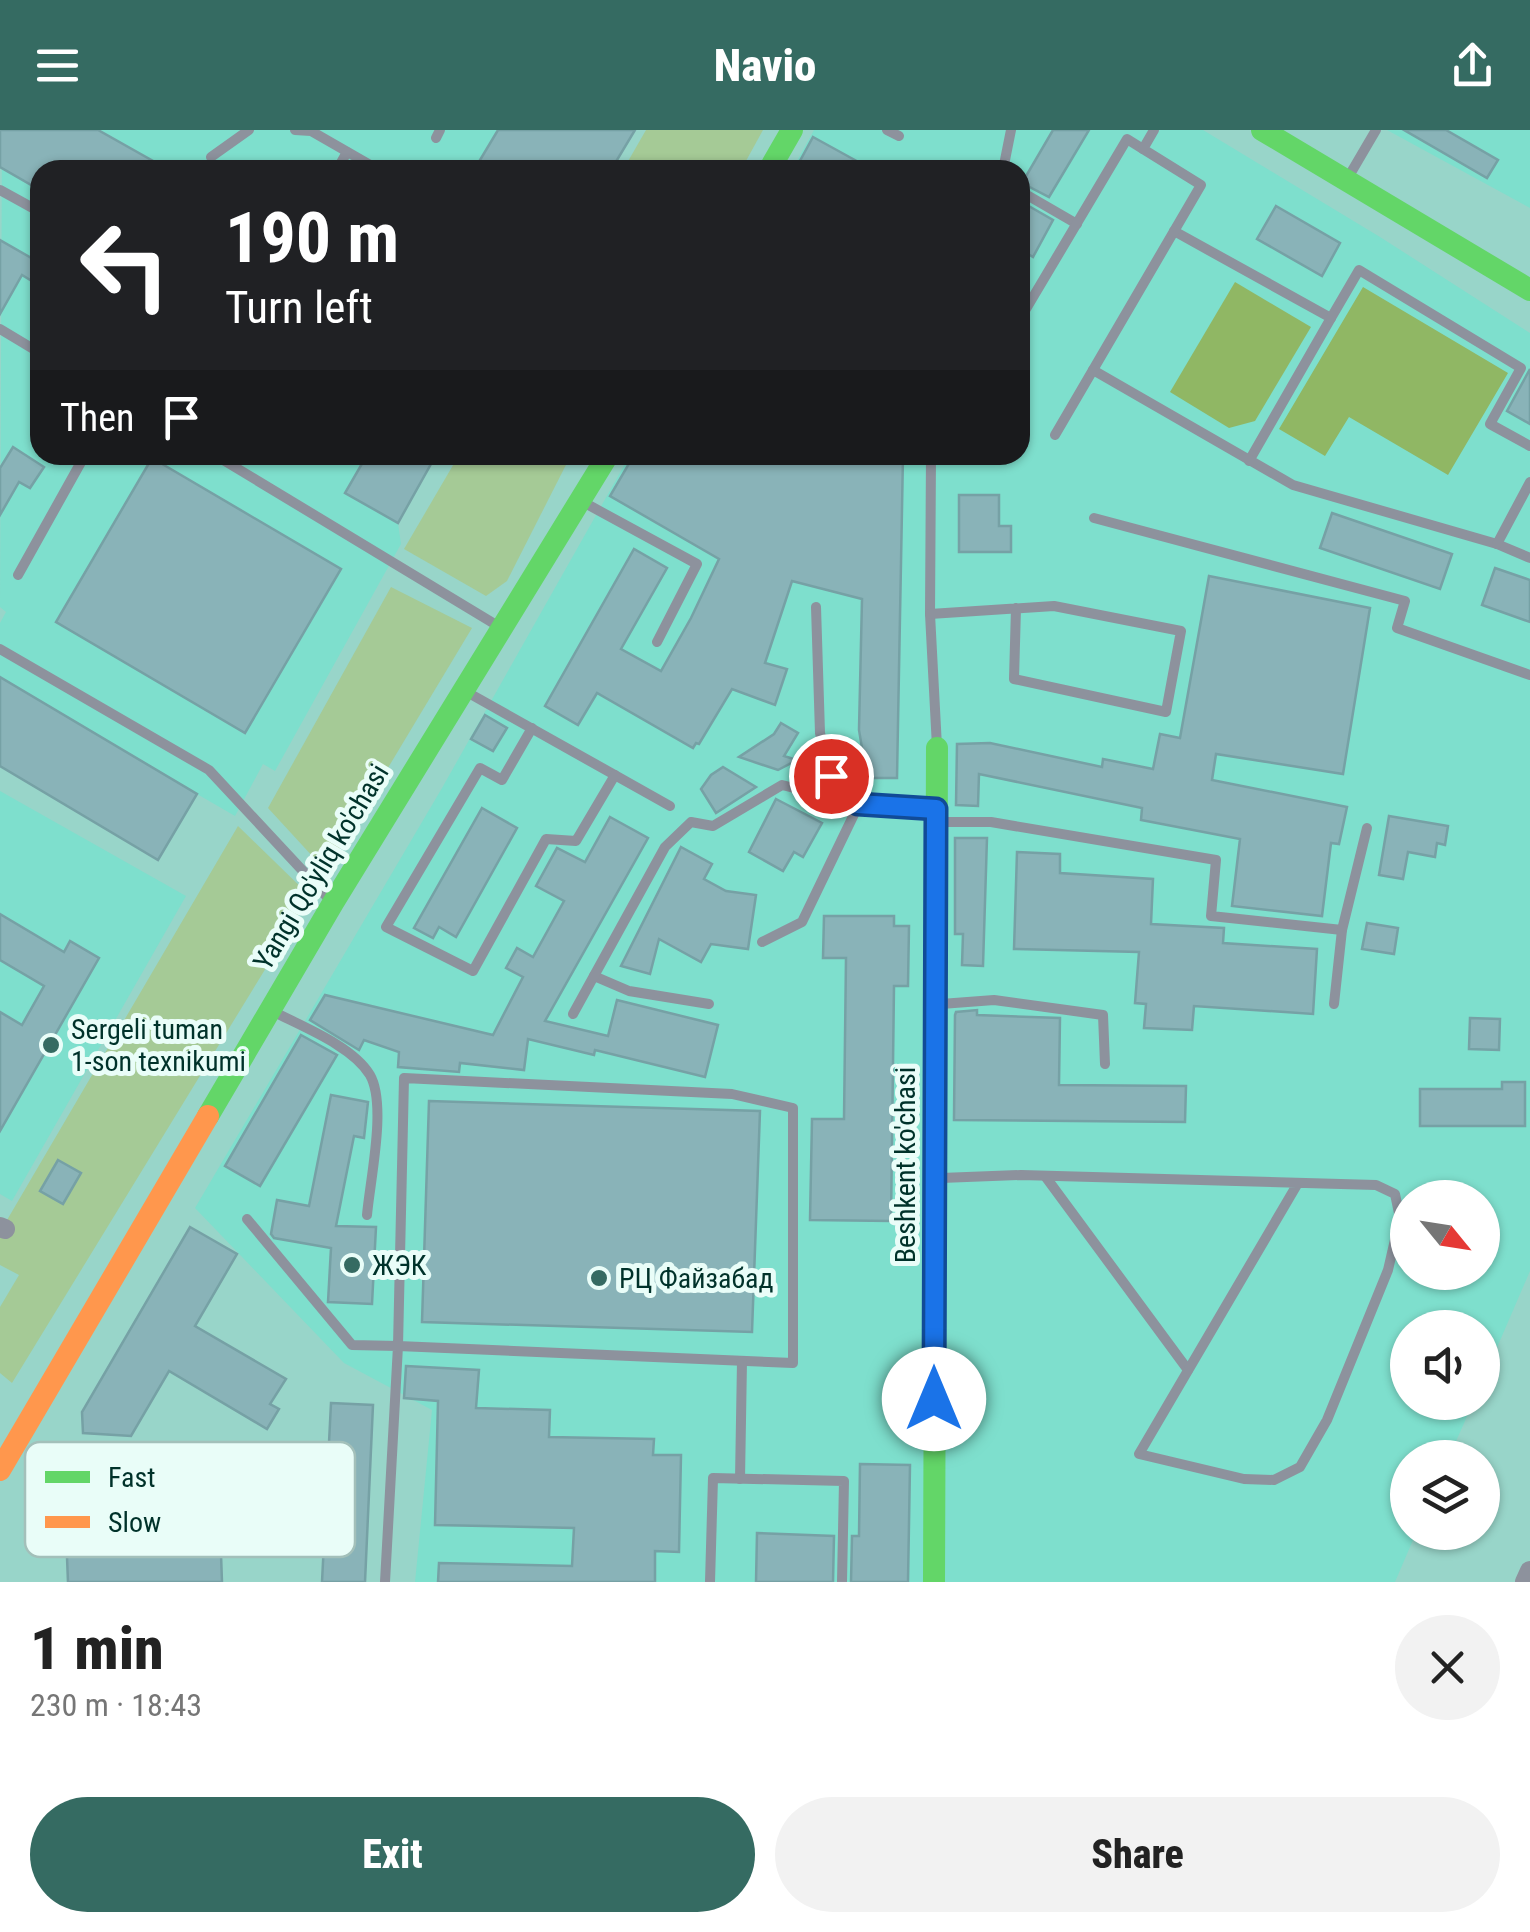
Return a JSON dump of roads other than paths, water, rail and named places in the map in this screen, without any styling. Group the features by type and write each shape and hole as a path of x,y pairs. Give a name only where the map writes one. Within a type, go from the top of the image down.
{"street":[{"path":"775,160 792,130"},
{"path":"1262,130 1530,290"},
{"name":"Yangi Qo'yliq ko'chasi","path":"0,1470 333,903 602,465"},
{"name":"Beshkent ko'chasi","path":"934,1582 936,748"},
{"path":"1526,1582 1530,1571"}],"lane":[{"path":"211,157 250,130"},
{"path":"295,130 311,131 361,160"},
{"path":"887,130 899,136"},
{"path":"1005,160 1012,130"},
{"path":"1142,149 1154,130"},
{"path":"1346,181 1376,130"},
{"path":"1030,303 1127,139 1201,185 1055,435"},
{"path":"343,160 347,152"},
{"path":"0,190 30,206"},
{"path":"1030,197 1077,224"},
{"path":"1174,231 1331,318"},
{"path":"1249,460 1359,270 1521,368 1490,424 1530,446"},
{"path":"0,330 30,347"},
{"path":"1093,370 1293,485 1497,544 1530,558"},
{"path":"18,575 78,465"},
{"path":"232,465 504,630"},
{"path":"931,465 930,614 936,748"},
{"path":"1497,544 1530,482"},
{"path":"582,502 696,564 658,642"},
{"path":"1094,518 1405,601 1397,628 1530,674"},
{"path":"816,606 820,733 831,776 858,804"},
{"path":"930,614 1016,608 1054,606 1182,631 1166,712 1014,680 1016,608"},
{"path":"0,650 208,770 333,903"},
{"path":"464,691 670,806"},
{"path":"532,728 502,780 480,768 386,927 473,972 546,839 576,841 615,775"},
{"path":"573,1014 665,847 692,822 713,826 782,785 858,804 1216,860 1212,916 1342,930"},
{"path":"762,942 802,922 858,804"},
{"path":"1334,1004 1342,930 1367,828"},
{"path":"594,976 629,990 710,1004"},
{"path":"935,1004 994,1000 1103,1015 1104,1064"},
{"path":"270,1010 341,1046 370,1075 377,1106 368,1215"},
{"path":"246,1219 352,1345 398,1346 794,1363 794,1108 732,1094 404,1078 398,1346 385,1582"},
{"path":"935,1179 1045,1176 1298,1182 1376,1185 1396,1194 1400,1218 1388,1270 1328,1420 1300,1466 1274,1480 1244,1478 1139,1454 1298,1182"},
{"path":"1045,1176 1188,1370"},
{"path":"740,1479 742,1361"},
{"path":"710,1582 713,1478 844,1481 842,1582"}],"place":[{"name":"Sergeli tuman 1-son texnikumi","path":"51,1045"},
{"name":"ЖЭК","path":"352,1265"},
{"name":"РЦ Файзабад","path":"599,1278"}]}
